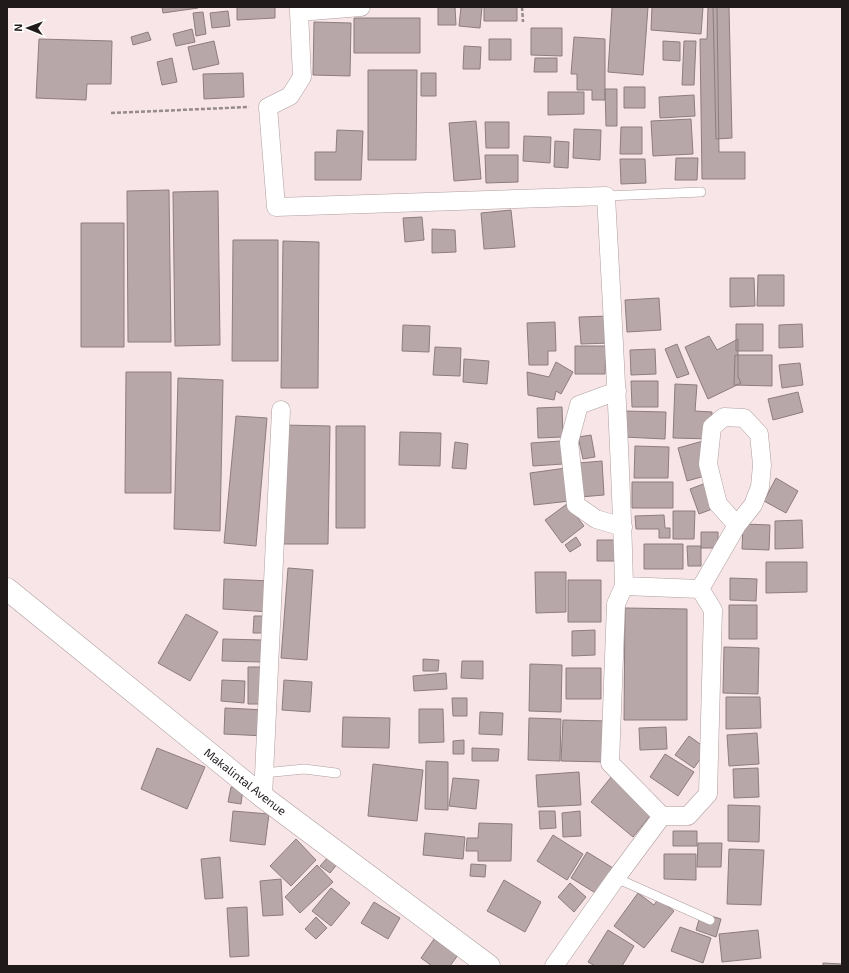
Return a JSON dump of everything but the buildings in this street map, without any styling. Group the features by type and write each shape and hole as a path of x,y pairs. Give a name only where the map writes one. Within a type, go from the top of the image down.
{"main road":[{"name":"Makalintal Avenue","path":"7,589 263,797 489,966"}],"street":[{"path":"361,7 299,10 302,77 290,96 268,107 276,207 606,196 617,391 624,586 616,604 610,763 662,816 688,816 708,794 713,610 700,589"},
{"path":"617,391 578,405 569,442 576,505 596,519 623,526"},
{"path":"263,797 281,410"},
{"path":"700,589 736,524 753,505 760,487 762,465 759,434 744,418 724,417 712,427 708,464 718,504 736,524"},
{"path":"624,586 700,589"},
{"path":"554,966 662,816"}],"lane":[{"path":"606,196 701,192"},
{"path":"264,773 304,769 336,773"},
{"path":"616,878 710,920"}],"path":[{"path":"522,7 523,22"},
{"path":"111,113 268,107"}]}
